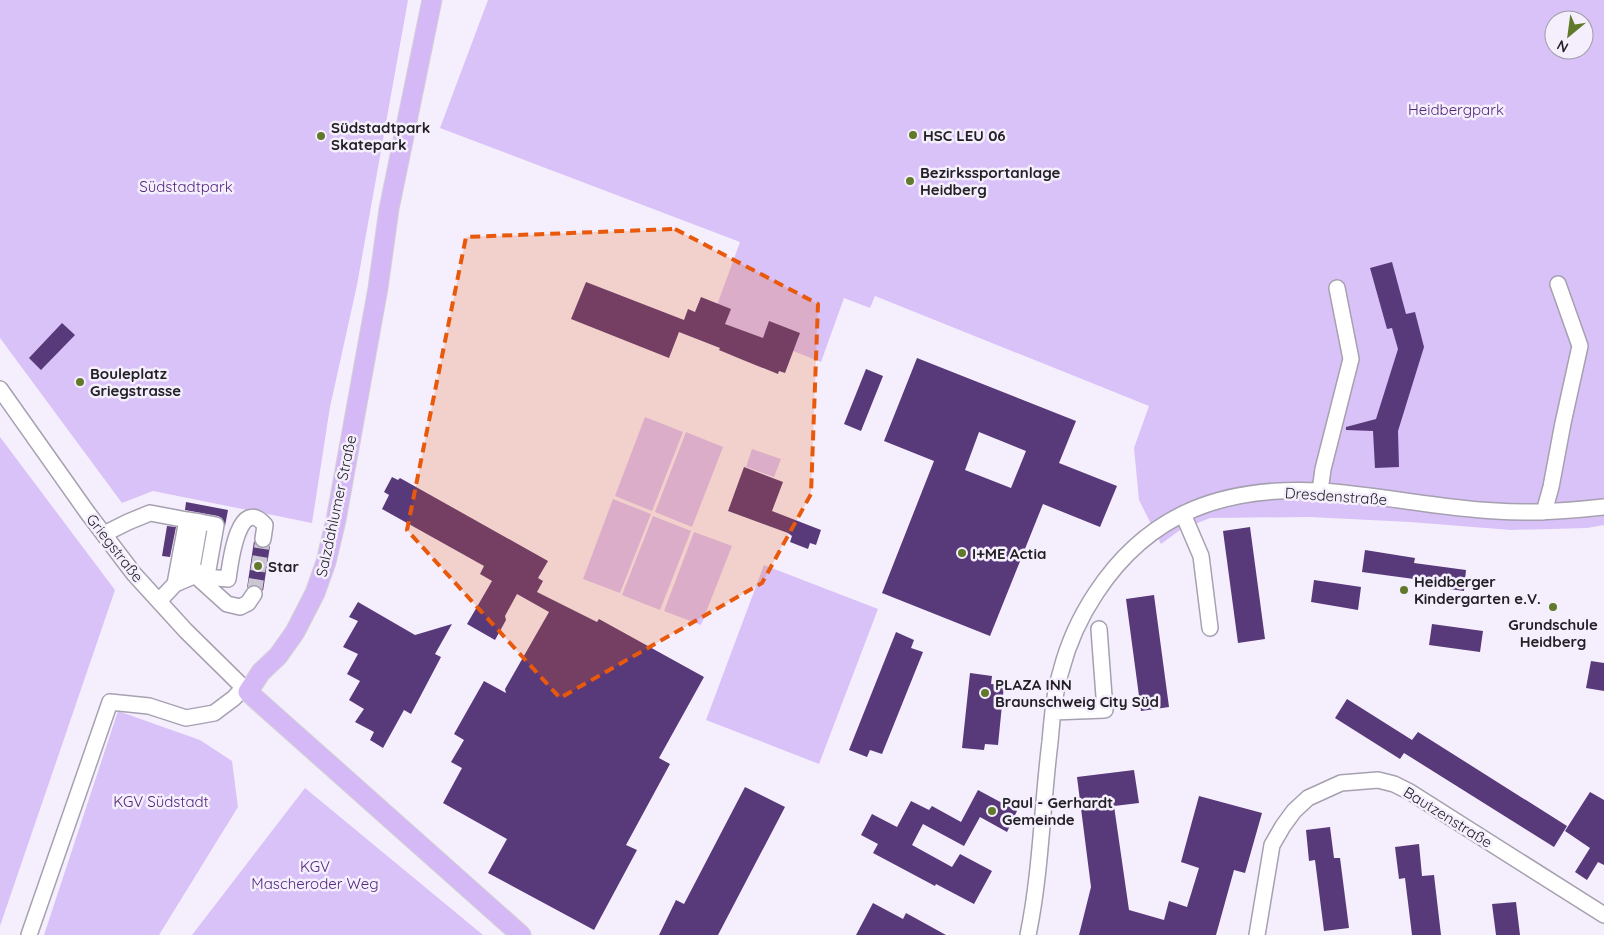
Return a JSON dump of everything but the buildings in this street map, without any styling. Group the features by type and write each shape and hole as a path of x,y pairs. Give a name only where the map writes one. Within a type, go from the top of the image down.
{"main road":[{"name":"Salzdahlumer Straße","path":"246,690 278,656 295,632 316,592 326,562 336,520 376,297 389,209 432,0"},
{"path":"246,690 521,935"}],"street":[{"path":"1544,512 1551,487 1580,346 1558,284"},
{"path":"1320,491 1323,470 1351,359 1337,288"},
{"name":"Griegstraße","path":"0,389 134,574 186,631 246,690"},
{"name":"Dresdenstraße","path":"1028,935 1040,851 1053,712 1060,672 1069,644 1081,618 1097,592 1115,566 1144,538 1182,514 1233,496 1255,493 1320,491 1496,512 1544,512 1604,506"},
{"path":"104,534 150,513 216,525 208,570 175,584 159,601"},
{"path":"1182,514 1201,556 1210,628"},
{"path":"196,576 228,579 238,532 243,522 250,518 262,521 265,524 263,539"},
{"path":"175,584 193,521"},
{"path":"196,576 227,604 240,607 248,603 254,594"},
{"path":"1053,712 1105,710 1099,629"},
{"path":"29,935 110,702 149,706 186,718 214,713 246,690"},
{"name":"Bautzenstraße","path":"1257,935 1272,845 1289,819 1308,798 1341,783 1378,780 1394,784 1410,792 1604,915"}],"highlighted area":[{"path":"675,229 818,304 811,494 762,583 560,698 407,530 466,237"}],"green space":[{"name":"Südstadtpark","path":"0,0 408,0 357,285 330,407 312,523 153,491 122,503 0,338"},
{"name":"Heidbergpark","path":"488,0 1604,0 1604,525 1587,528 1511,530 1309,517 1210,518 1180,530 1161,544 1139,500 1134,448 1149,406 875,296 870,308 844,298 821,362 712,319 740,242 440,128"},
{"path":"645,417 683,432 652,511 615,496"},
{"path":"686,432 723,447 692,527 655,512"},
{"path":"0,437 115,590 0,926"},
{"path":"752,449 781,459 774,477 746,467"},
{"path":"613,499 651,514 620,593 583,579"},
{"path":"653,516 691,531 660,610 622,595"},
{"path":"694,532 732,546 701,625 664,611"},
{"path":"764,565 878,609 819,764 706,720"},
{"name":"KGV Südstadt","path":"118,711 200,740 232,761 238,807 159,935 44,935"},
{"name":"KGV Mascheroder Weg","path":"305,788 483,935 192,935"}],"tunnel":[{"path":"254,594 263,539"}],"place":[{"name":"HSC LEU 06","path":"913,135"},
{"name":"Südstadtpark Skatepark","path":"321,136"},
{"name":"Bezirkssportanlage Heidberg","path":"910,181"},
{"name":"Bouleplatz Griegstrasse","path":"80,382"},
{"name":"I+ME Actia","path":"962,553"},
{"name":"Star","path":"258,566"},
{"name":"Heidberger Kindergarten e.V.","path":"1404,590"},
{"name":"Grundschule Heidberg","path":"1553,607"},
{"name":"PLAZA INN Braunschweig City Süd","path":"985,693"},
{"name":"Paul - Gerhardt Gemeinde","path":"992,811"}]}
